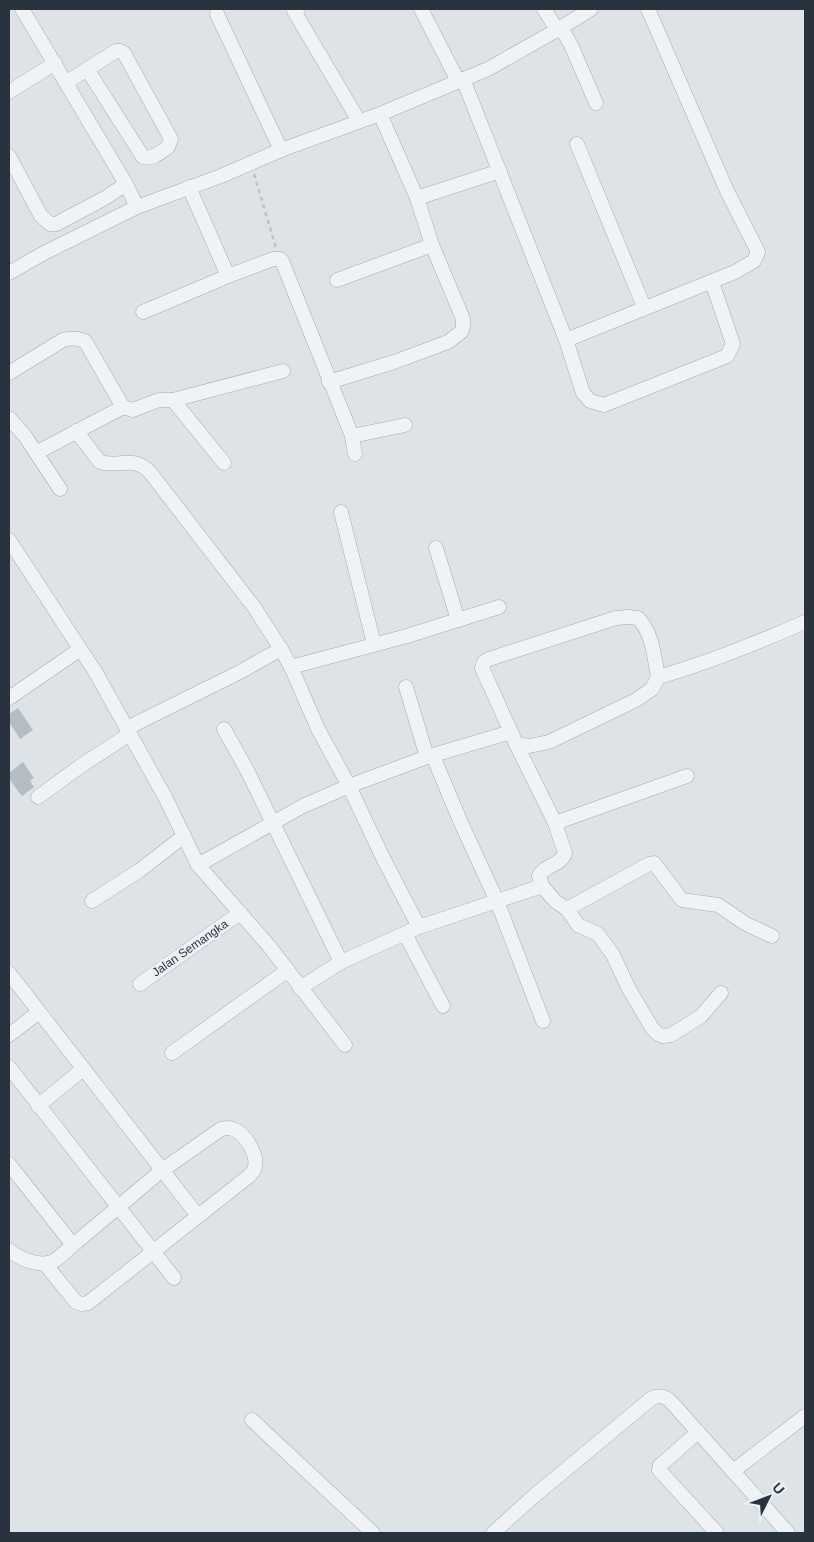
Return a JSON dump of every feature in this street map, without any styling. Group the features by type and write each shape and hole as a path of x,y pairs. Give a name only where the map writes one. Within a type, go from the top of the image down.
{"street":[{"path":"22,9 67,82 126,184 137,207"},
{"path":"295,9 359,121"},
{"path":"421,9 461,80 500,171 566,340 583,393 590,401 604,406 727,356 732,350 733,344 712,282"},
{"path":"544,9 571,45 596,103"},
{"path":"9,273 44,253 137,207 281,150 380,114 488,69 591,9"},
{"path":"566,340 644,307 712,282 754,261 758,252 727,191 648,9"},
{"path":"217,14 281,150"},
{"path":"67,82 87,69 116,51 120,51 124,54 171,139 168,147 152,157 147,159 143,157 87,69"},
{"path":"9,92 55,63"},
{"path":"329,382 394,362 448,342 461,332 463,327 463,319 432,245 417,198 380,114"},
{"path":"577,144 644,307"},
{"path":"9,156 41,216 50,224 56,224 105,198 126,184"},
{"path":"417,198 500,171"},
{"path":"189,187 228,276"},
{"path":"337,280 432,245"},
{"path":"143,312 228,276 280,259 284,264 329,382 352,436 355,454"},
{"path":"9,373 63,340 78,338 85,341 122,407 132,410 159,400 173,400 283,371"},
{"path":"173,400 224,463"},
{"path":"36,453 122,407"},
{"path":"9,420 25,436 60,489"},
{"path":"352,436 404,425"},
{"path":"76,431 100,462 106,464 125,461 135,463 149,471 254,606 291,667 318,729 420,927"},
{"path":"342,512 374,644"},
{"path":"9,540 79,650 96,673 129,731 198,865 288,970 345,1045"},
{"path":"436,548 458,620"},
{"path":"291,667 407,636 499,607"},
{"path":"198,865 303,806 349,786 430,757 514,738 529,746 539,745 636,700 652,689 658,677 652,643 646,626 638,618 616,618 488,659 484,662 482,668 514,738 555,823 564,853 559,862 540,872 539,876 542,886 555,901 566,909 578,925 598,934 613,955 629,989 652,1028 658,1034 662,1036 672,1035 701,1016 721,993"},
{"path":"658,677 687,669 805,622"},
{"path":"38,797 129,731 281,649"},
{"path":"9,698 79,650"},
{"path":"406,687 430,757 497,901 543,1021"},
{"path":"224,729 247,770 341,962"},
{"path":"555,823 687,776"},
{"path":"92,901 140,870 184,836"},
{"path":"566,909 654,863 682,900 718,905 746,924 772,936"},
{"path":"300,988 341,962 420,927 542,886"},
{"name":"Jalan Semangka","path":"140,984 240,913"},
{"path":"405,934 443,1006"},
{"path":"172,1053 288,970"},
{"path":"9,973 161,1171 198,1216"},
{"path":"9,1035 39,1012"},
{"path":"9,1067 174,1278"},
{"path":"38,1106 83,1069"},
{"path":"9,1250 13,1254 31,1262 45,1264 54,1261 161,1171 221,1129 227,1127 240,1132 246,1140 256,1162 254,1170 249,1176 88,1303 76,1302 45,1264"},
{"path":"9,1164 73,1246"},
{"path":"493,1533 652,1398 663,1396 668,1399 788,1533"},
{"path":"733,1471 805,1416"},
{"path":"252,1420 373,1533"},
{"path":"698,1432 663,1463 659,1470 717,1533"}],"path":[{"path":"251,163 280,259"}],"building":[{"path":"18,708 33,730 20,739 9,722 9,714"},
{"path":"23,762 34,778 30,781 34,787 22,796 9,779 9,773"}]}
